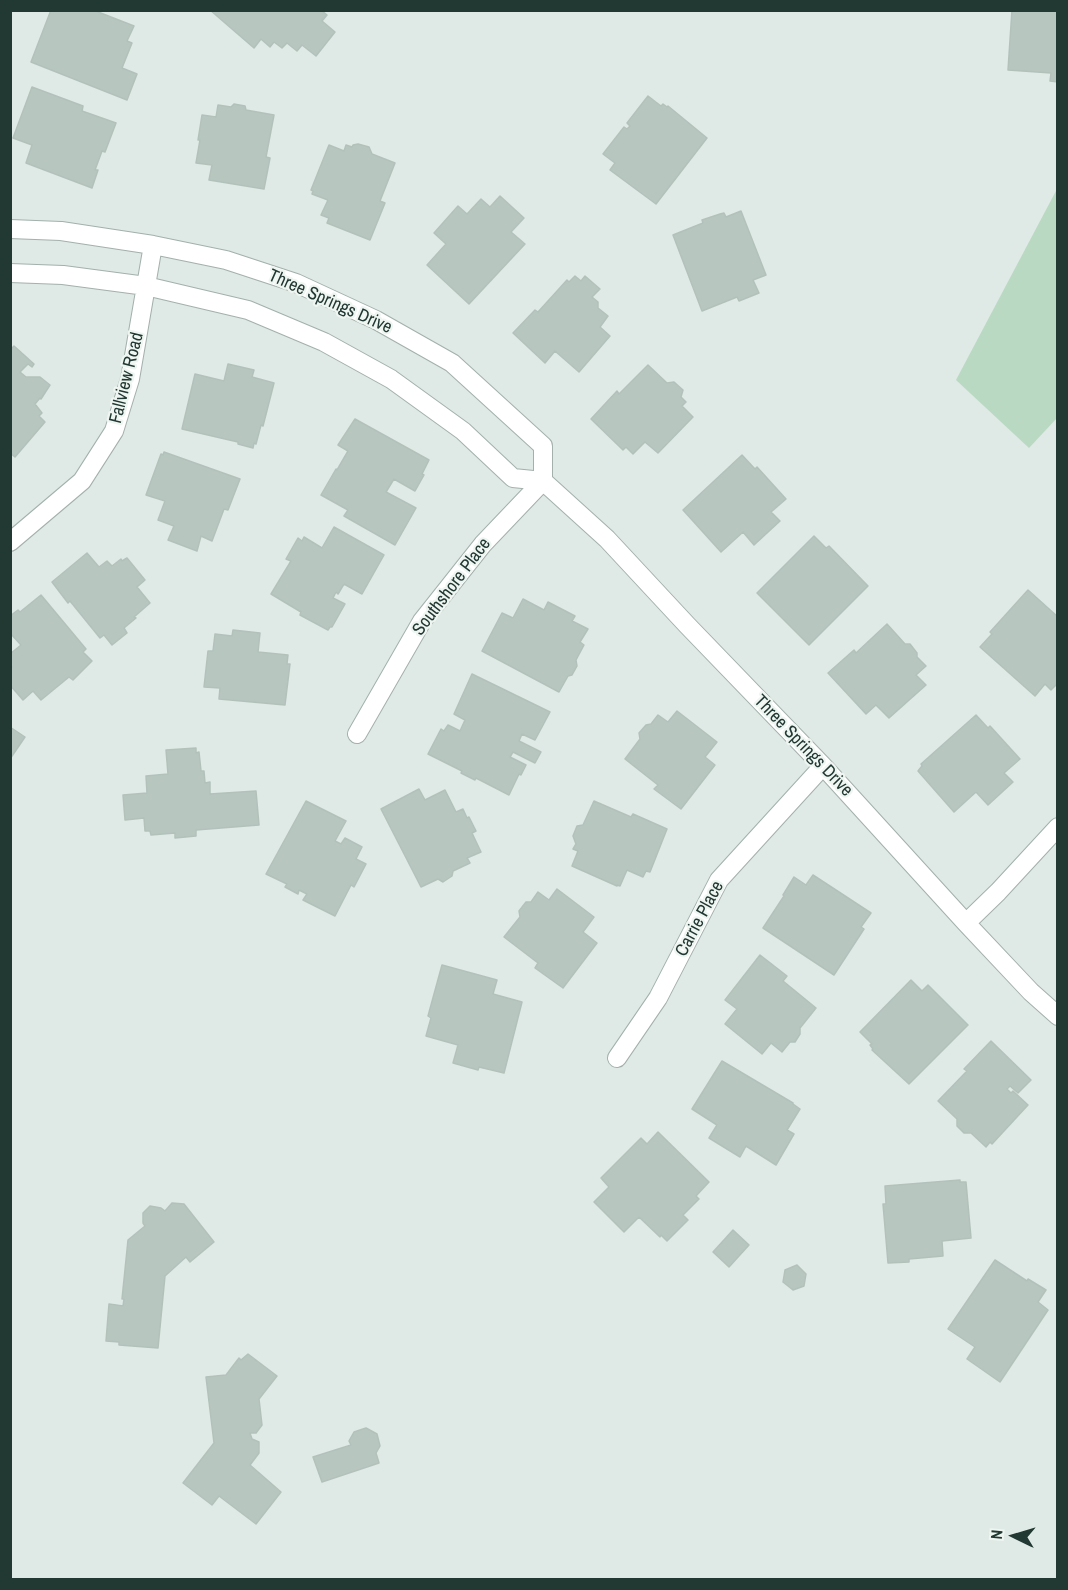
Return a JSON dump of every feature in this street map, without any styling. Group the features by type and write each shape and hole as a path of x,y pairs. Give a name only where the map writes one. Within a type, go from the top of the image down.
{"street":[{"name":"Three Springs Drive","path":"10,229 62,231 153,245 226,260 296,283 376,320 452,363 543,446 543,481 607,539 823,766 1031,992 1058,1016"},
{"name":"Fallview Road","path":"10,542 82,481 114,431 130,379 153,245"},
{"path":"10,273 63,275 146,286 248,310 324,342 391,379 463,430 513,478 543,481"},
{"name":"Southshore Place","path":"357,734 422,621 483,544 543,481"},
{"name":"Carrie Place","path":"617,1058 658,998 719,880 823,766"},
{"path":"966,923 1058,827"}],"green space":[{"path":"1057,189 1057,418 1029,448 956,380"}],"building":[{"path":"51,10 93,10 134,26 127,41 132,43 122,68 137,74 127,100 31,62"},
{"path":"210,10 321,10 327,15 322,21 335,32 316,56 302,45 297,51 287,43 282,48 274,42 270,47 261,39 254,48"},
{"path":"1012,10 1058,10 1058,82 1050,81 1051,73 1008,70"},
{"path":"32,87 83,106 82,111 116,123 105,152 102,151 95,170 98,170 92,188 26,163 32,145 13,138"},
{"path":"648,96 661,106 663,104 668,106 707,138 656,204 610,170 615,163 603,154 624,127 627,129 630,126 627,123"},
{"path":"234,104 245,106 246,110 274,115 266,157 270,158 264,189 209,180 212,165 196,163 202,115 216,117 218,105 231,107"},
{"path":"358,144 369,147 372,154 395,163 380,201 385,203 370,240 327,223 329,218 321,215 328,200 312,194 311,190 329,145 344,151 346,145 352,147"},
{"path":"500,196 524,218 511,232 525,244 469,304 427,265 446,244 434,233 458,206 467,214 481,199 490,207"},
{"path":"741,211 766,275 753,280 759,293 739,301 737,297 702,311 673,235 703,223 702,220 724,213 726,217"},
{"path":"575,276 581,281 585,276 600,289 592,297 598,302 598,308 608,316 600,327 610,336 579,372 555,351 545,363 513,333 535,310 538,312 567,280 569,282"},
{"path":"14,346 34,364 32,367 28,364 20,372 26,377 40,377 50,385 35,404 42,413 39,416 45,422 15,457 10,453 10,350"},
{"path":"228,364 254,370 252,377 274,383 263,426 261,425 253,448 238,444 238,442 182,429 195,374 224,381"},
{"path":"648,365 667,383 674,382 683,390 681,397 686,402 682,406 693,417 658,453 645,442 633,454 626,447 623,450 591,419 617,391 619,394"},
{"path":"355,419 429,460 415,491 394,479 386,492 416,508 395,545 344,516 348,510 321,495 348,451 338,445"},
{"path":"164,452 240,479 228,510 224,509 212,541 201,536 197,551 168,540 174,526 158,520 165,501 146,495 161,454 163,455"},
{"path":"742,455 755,469 757,467 786,499 771,512 780,521 754,545 743,532 721,552 683,510"},
{"path":"334,527 384,555 362,594 344,584 338,594 336,592 333,598 345,604 328,630 300,615 301,612 271,594 291,561 286,559 298,538 302,541 304,537 322,548"},
{"path":"814,536 826,548 829,546 868,586 809,645 757,593"},
{"path":"87,553 99,567 107,561 112,566 121,559 122,561 127,558 145,580 137,587 150,603 124,628 127,633 112,645 104,635 100,638 52,582"},
{"path":"1028,590 1058,617 1058,683 1051,690 1045,684 1035,696 980,647 992,634 990,632"},
{"path":"41,595 86,649 83,652 92,661 73,680 69,677 41,700 33,691 23,700 10,685 10,668 12,667 10,654 21,645 10,633 10,616 18,610 20,612"},
{"path":"523,599 544,610 548,602 575,616 572,621 588,629 580,642 584,645 576,660 577,666 559,692 482,651 502,613 513,618"},
{"path":"887,624 905,644 910,644 917,653 917,657 926,666 916,675 926,685 889,718 876,705 866,714 828,673 854,650 856,653"},
{"path":"233,630 260,633 258,652 288,655 287,664 290,664 285,705 219,699 220,688 204,687 208,651 213,651 215,634 232,636"},
{"path":"472,674 550,712 535,740 522,734 519,741 541,752 535,763 513,752 510,757 526,765 509,795 461,773 462,771 428,754 441,729 444,731 448,725 460,731 465,720 454,714"},
{"path":"677,711 717,742 705,757 715,765 681,809 654,789 658,785 625,759 640,739 639,733 646,725 651,724 658,715 668,722"},
{"path":"976,715 988,728 990,726 1020,759 1004,773 1013,782 988,805 976,792 954,812 918,771 921,764"},
{"path":"10,727 25,737 10,759"},
{"path":"196,748 196,753 199,752 201,771 204,771 205,783 210,782 210,794 256,791 259,825 196,830 196,836 175,838 175,833 151,835 150,831 145,831 144,818 125,820 123,795 147,793 146,776 168,774 166,750"},
{"path":"419,789 425,800 445,790 456,812 463,809 467,818 469,817 476,831 472,833 481,852 467,858 470,863 453,871 452,876 443,882 438,879 421,887 381,809"},
{"path":"306,801 346,821 335,841 341,844 345,838 362,847 356,859 366,864 354,887 351,885 335,916 303,900 307,894 299,890 298,894 285,887 287,884 266,874"},
{"path":"594,801 631,817 633,814 667,829 650,872 646,871 643,877 627,870 620,886 617,886 572,866 578,851 573,849 576,844 573,836 577,826 583,825"},
{"path":"813,875 871,913 861,927 864,929 834,975 763,928 794,877 806,885"},
{"path":"557,889 594,917 583,932 597,943 563,988 535,968 538,963 504,937 520,917 519,911 526,902 531,902 538,892 549,900"},
{"path":"760,955 787,976 783,981 816,1008 800,1028 800,1034 795,1042 790,1042 782,1052 771,1043 762,1054 725,1024 737,1009 725,1000"},
{"path":"442,965 497,980 493,994 522,1002 504,1073 479,1067 478,1070 453,1063 458,1045 426,1036 431,1018 428,1016"},
{"path":"911,980 922,991 928,985 968,1025 909,1084 872,1050 870,1045 872,1044 860,1032"},
{"path":"991,1041 1031,1080 1018,1093 1010,1086 1007,1089 1011,1093 1013,1091 1028,1105 992,1144 990,1142 986,1147 971,1133 964,1133 957,1126 957,1119 938,1101 967,1071 964,1069"},
{"path":"722,1061 800,1109 787,1130 794,1134 776,1165 746,1146 740,1157 709,1138 717,1125 692,1109"},
{"path":"658,1132 709,1182 696,1196 699,1199 683,1215 688,1220 667,1241 639,1217 624,1232 594,1202 609,1187 601,1178 641,1138 647,1144"},
{"path":"960,1180 960,1182 966,1182 971,1238 942,1241 943,1256 888,1263 883,1204 886,1204 885,1186"},
{"path":"172,1203 184,1204 214,1242 190,1262 186,1257 165,1276 158,1348 119,1345 119,1342 106,1341 109,1304 123,1306 128,1240 145,1226 143,1213 150,1206 165,1211"},
{"path":"733,1230 749,1245 729,1267 713,1252"},
{"path":"995,1260 1027,1281 1028,1279 1046,1290 1038,1302 1048,1310 1000,1382 967,1359 975,1347 948,1329"},
{"path":"797,1265 806,1274 804,1286 793,1290 783,1282 785,1270"},
{"path":"248,1354 277,1376 259,1399 262,1425 256,1433 250,1433 252,1439 259,1442 259,1453 250,1465 281,1492 256,1524 219,1496 212,1505 183,1483 214,1443 206,1377 226,1375 239,1358 241,1360"},
{"path":"366,1428 377,1434 380,1446 376,1453 379,1463 322,1482 313,1457 351,1445 349,1441 354,1432"}]}
